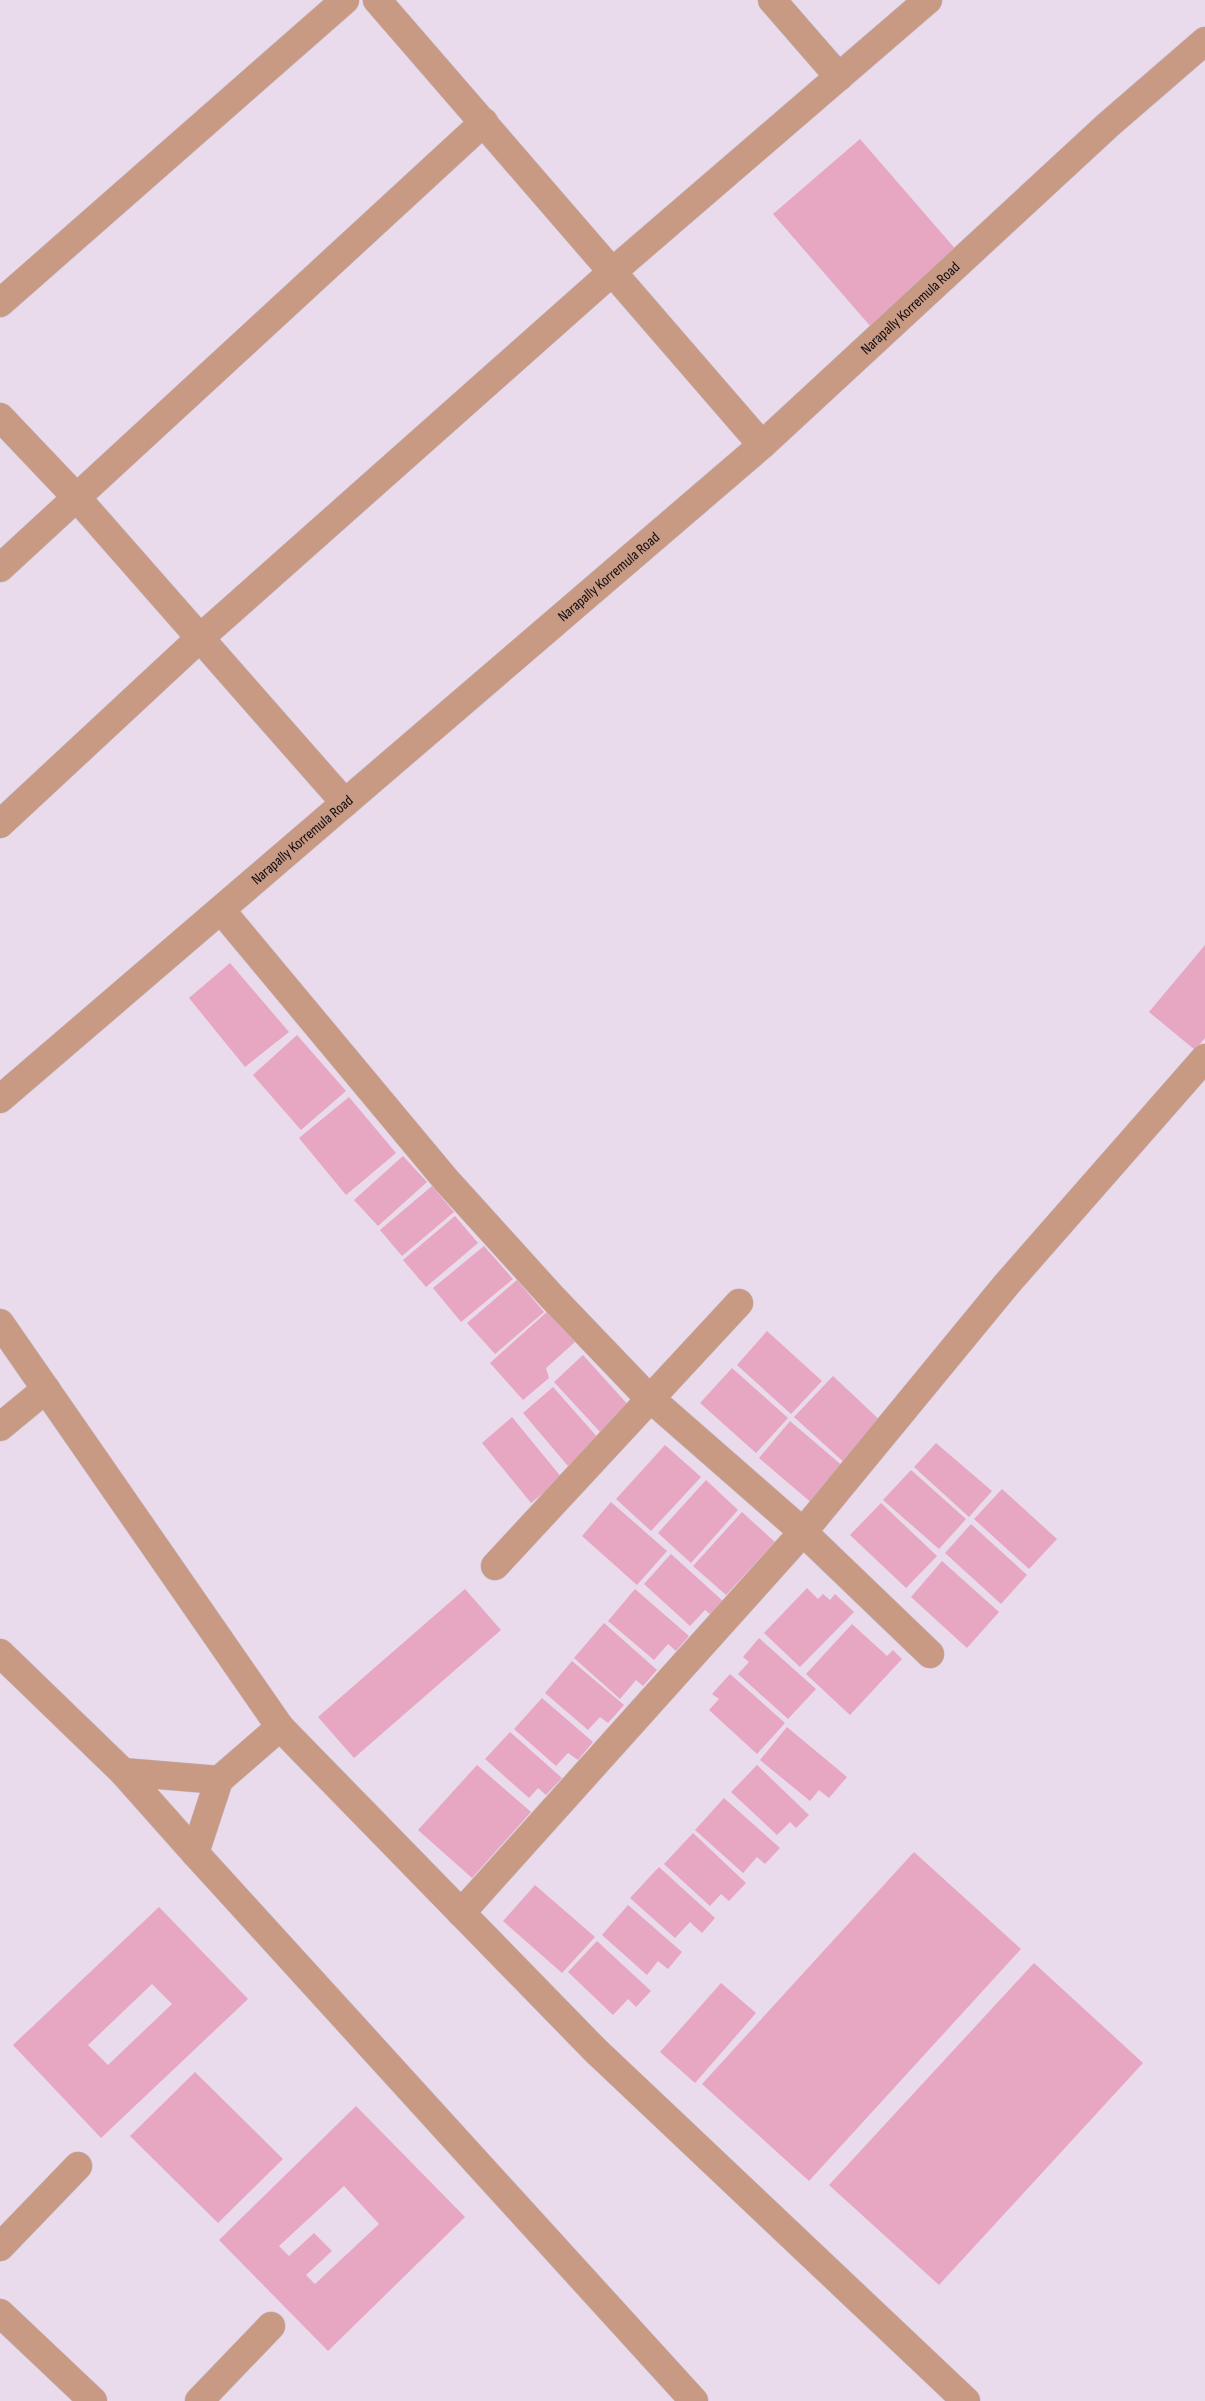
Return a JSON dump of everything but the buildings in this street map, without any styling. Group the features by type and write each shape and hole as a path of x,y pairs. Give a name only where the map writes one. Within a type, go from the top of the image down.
{"street":[{"path":"0,303 345,0"},
{"path":"377,0 484,122 611,273 762,445"},
{"path":"772,0 839,77"},
{"path":"0,824 200,638 611,273 928,0"},
{"name":"Narapally Korremula Road","path":"4,1088 221,910 762,445 1108,125 1205,41"},
{"path":"0,568 484,122"},
{"path":"0,417 77,498 345,803"},
{"path":"221,910 446,1180 552,1297 651,1399 803,1532 930,1654"},
{"path":"461,1913 803,1532 1006,1285 1205,1058"},
{"path":"495,1566 739,1303"},
{"path":"0,1323 280,1727 595,2050 966,2401"},
{"path":"0,1427 46,1389"},
{"path":"0,1652 122,1772 694,2401"},
{"path":"195,1853 219,1780 280,1727"},
{"path":"122,1772 219,1780"},
{"path":"0,2248 78,2166"},
{"path":"0,2313 93,2401"},
{"path":"199,2401 271,2326"}]}
